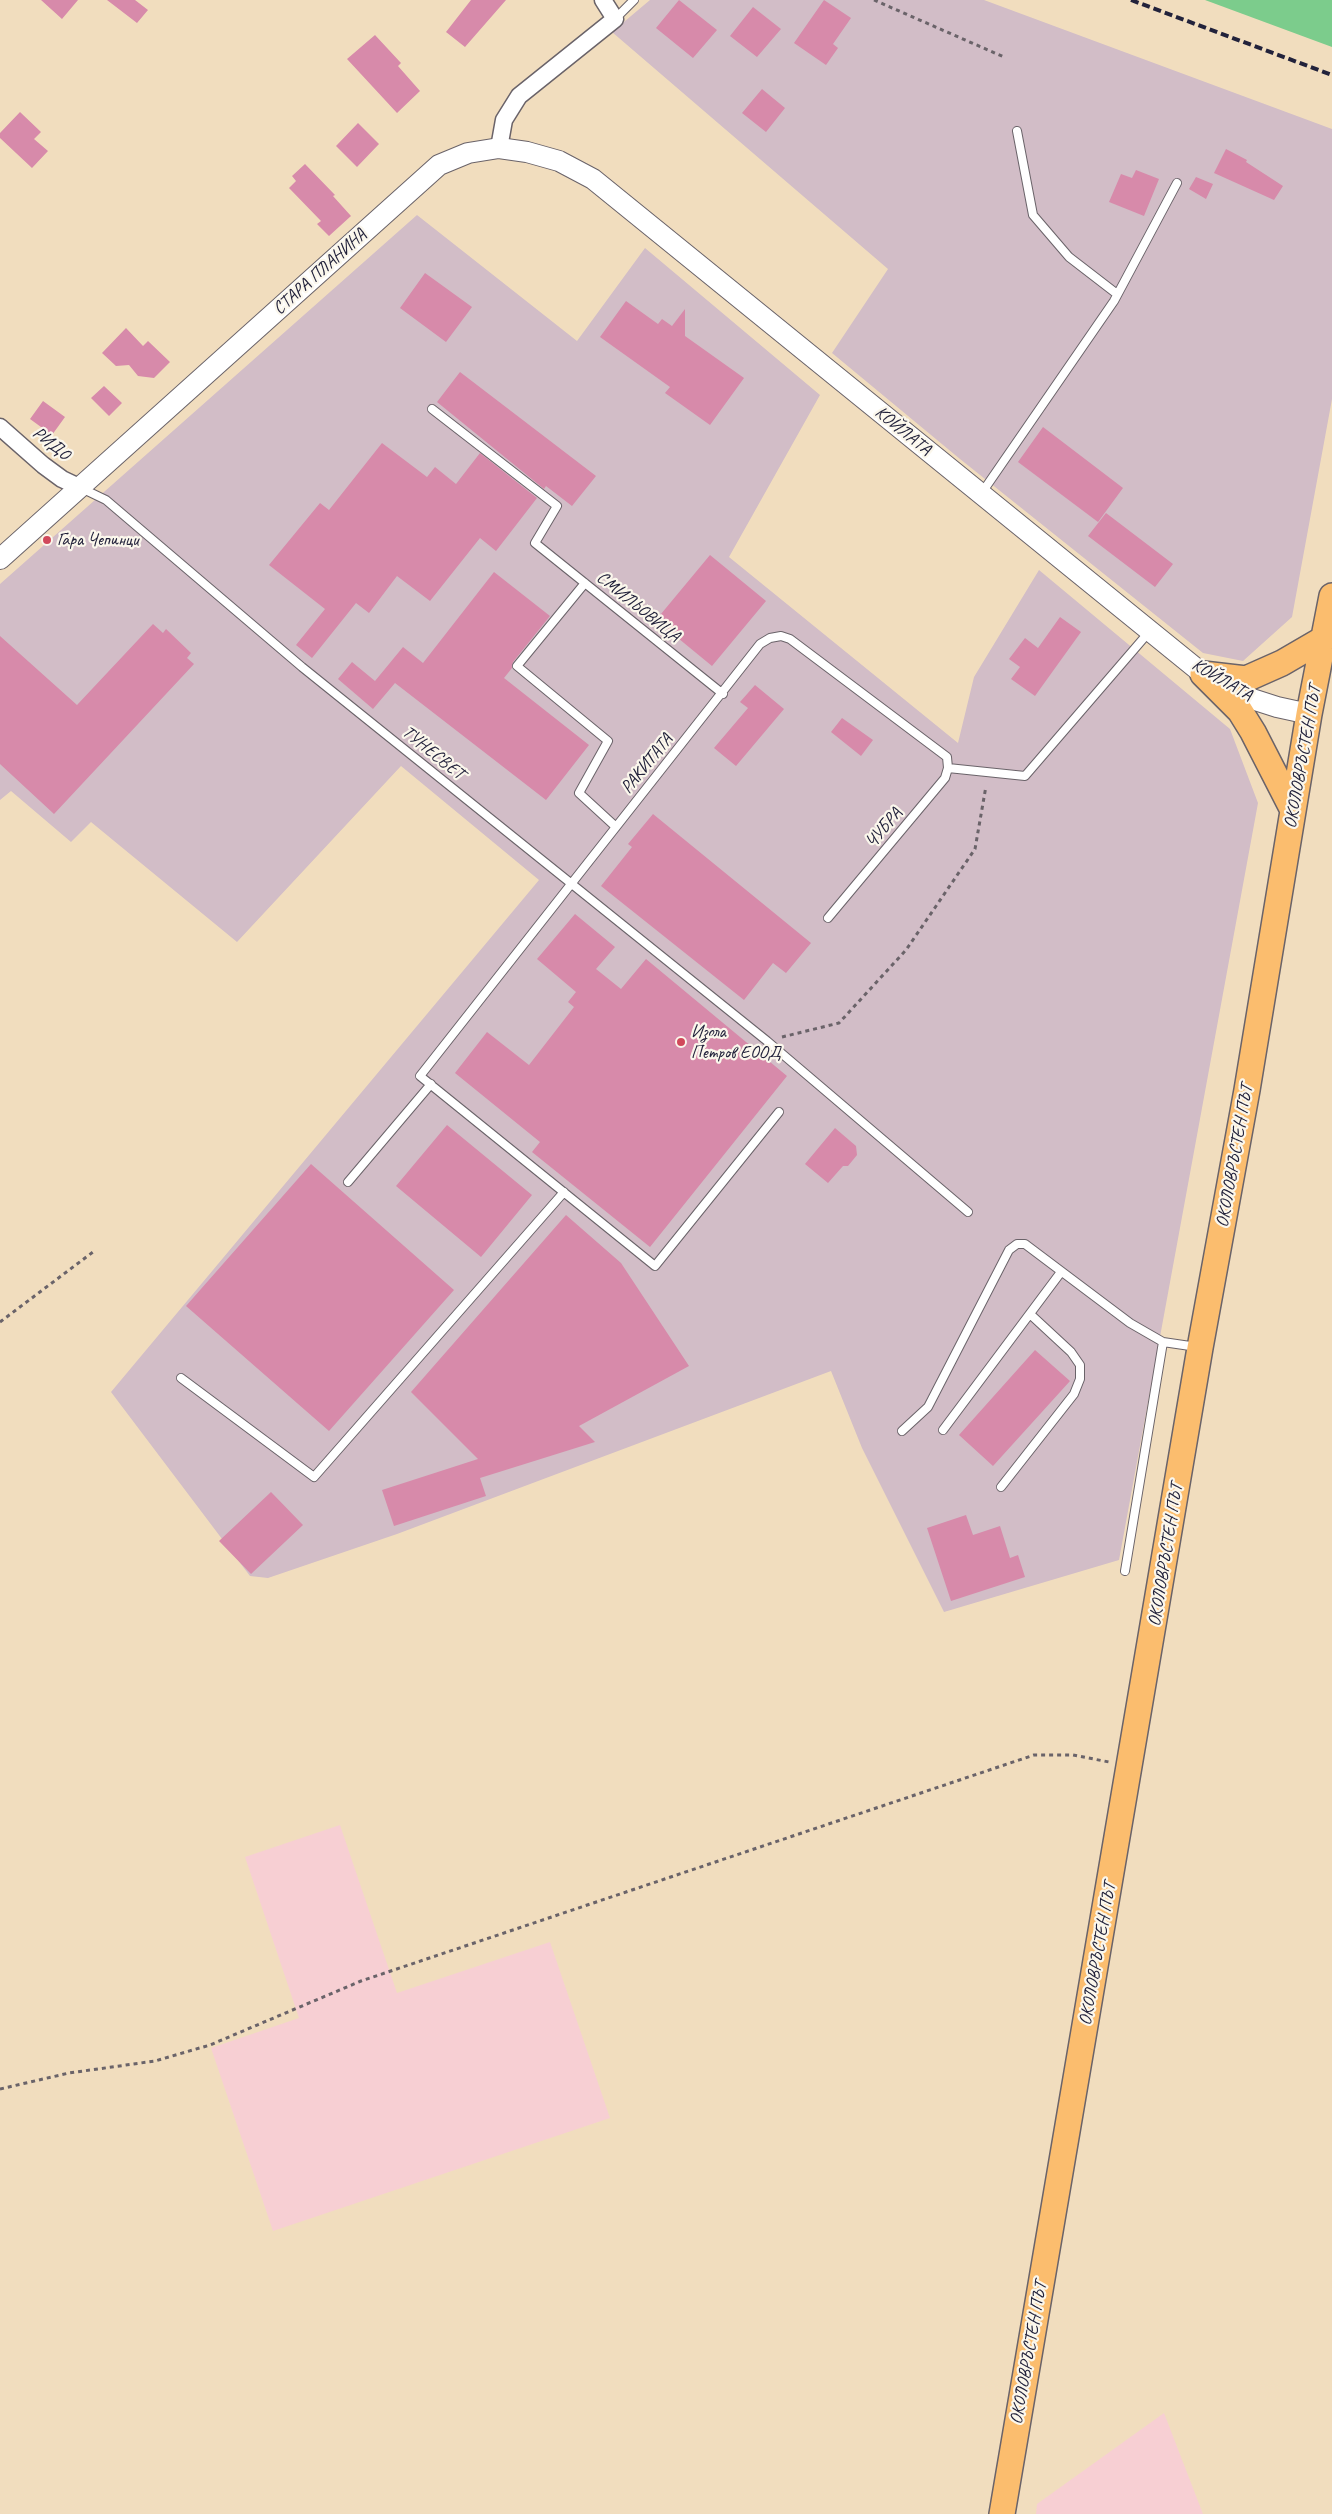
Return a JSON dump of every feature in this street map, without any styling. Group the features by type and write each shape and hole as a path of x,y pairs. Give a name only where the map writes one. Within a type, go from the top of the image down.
{"main road":[{"name":"ОКОЛОВРЪСТЕН ПЪТ","path":"1002,2514 1131,1766 1200,1348 1247,1090 1309,714 1332,596"},
{"path":"1203,674 1246,679 1282,664 1325,638"},
{"path":"1203,674 1240,711 1253,732 1293,810"}],"street":[{"path":"499,148 504,120 519,96 615,19 603,0"},
{"name":"СТАРА ПЛАНИНА","path":"0,559 439,164 468,153 499,148"},
{"name":"КОЙЛАТА","path":"499,148 527,152 558,162 593,179 1203,674 1249,698 1309,714"},
{"name":"РИДО","path":"0,427 43,465 62,479 81,488"}],"lane":[{"path":"615,19 634,0"},
{"path":"1017,131 1033,215 1068,257 1117,294"},
{"path":"982,494 1117,294 1176,183"},
{"name":"СМИЛЬОВИЦА","path":"432,409 557,506 535,544 723,694"},
{"name":"ТУНЕСВЕТ","path":"81,488 112,505 302,667 767,1041 968,1212"},
{"path":"584,583 518,666 608,740 579,793 616,827"},
{"path":"948,768 1025,776 1150,630"},
{"name":"РАКИТАТА","path":"431,1084 420,1076 570,883 723,694 760,644 770,638 781,636 790,639 942,752 947,757 948,768"},
{"name":"ЧУБРА","path":"828,918 944,778 948,768"},
{"path":"348,1182 431,1084 655,1266 778,1112"},
{"path":"182,1378 314,1477 564,1192"},
{"path":"902,1431 928,1407 1009,1250 1017,1244 1025,1244 1130,1323 1163,1342 1200,1348"},
{"path":"944,1430 1061,1272"},
{"path":"1001,1487 1074,1394 1080,1379 1080,1365 1071,1352 1030,1314"},
{"path":"1125,1571 1163,1342"}],"path":[{"path":"874,0 1004,57"},
{"path":"767,1041 839,1023 906,950 975,849 988,772"},
{"path":"0,1322 93,1252"},
{"path":"0,2089 69,2073 155,2061 210,2045 361,1981 1034,1755 1073,1755 1131,1766"}],"shaded area":[{"path":"650,0 984,0 1332,129 1332,399 1292,617 1243,661 1203,653 960,459 832,353 888,269 612,32"},
{"path":"417,215 577,341 645,248 820,395 729,557 958,743 974,677 1039,570 1230,729 1258,803 1119,1560 944,1612 862,1448 831,1371 397,1534 268,1578 250,1576 111,1392 539,880 401,766 237,942 91,822 71,842 11,791 0,800 0,584"},
{"path":"340,1825 397,1993 550,1942 610,2118 273,2231 211,2048 299,2018 245,1857"},
{"path":"1164,2413 1203,2514 1036,2514 1037,2504"}],"green space":[{"path":"1205,0 1332,0 1332,47"}],"building":[{"path":"41,0 78,0 62,19"},
{"path":"107,0 135,0 148,10 137,23"},
{"path":"471,0 506,0 465,47 446,32"},
{"path":"679,0 717,30 693,58 656,28"},
{"path":"824,0 851,18 833,44 838,48 826,65 794,43"},
{"path":"753,7 781,29 757,57 730,36"},
{"path":"375,35 401,63 398,66 420,91 397,113 347,59"},
{"path":"762,89 785,108 766,132 742,113"},
{"path":"20,112 41,132 34,139 48,151 32,168 0,138 0,133"},
{"path":"358,123 379,144 357,167 336,146"},
{"path":"1226,149 1247,160 1246,162 1283,186 1274,200 1214,173"},
{"path":"305,164 335,195 333,196 351,216 329,236 317,224 321,221 289,188 296,181 292,176"},
{"path":"1136,170 1159,179 1144,216 1109,202 1121,174 1132,178"},
{"path":"1196,177 1213,184 1206,199 1189,189"},
{"path":"425,273 472,307 446,342 400,308"},
{"path":"626,301 658,324 662,319 672,326 685,309 685,336 744,378 710,425 665,393 670,387 600,337"},
{"path":"126,328 143,346 148,341 170,362 154,378 138,376 129,365 116,366 102,353"},
{"path":"460,372 596,476 572,506 546,486 544,489 437,402"},
{"path":"104,386 122,403 109,416 91,398"},
{"path":"43,401 65,417 52,435 30,419"},
{"path":"1043,427 1123,488 1098,522 1018,462"},
{"path":"382,443 427,477 435,467 456,484 480,453 537,498 496,551 480,538 430,601 397,576 369,613 356,603 312,658 296,645 325,609 269,565 320,503 329,510"},
{"path":"1106,513 1173,564 1155,587 1088,536"},
{"path":"710,555 766,601 712,666 656,620"},
{"path":"494,572 550,616 513,662 512,668 504,678 589,745 546,800 395,683 373,709 338,679 352,662 375,681 403,647 423,663"},
{"path":"1060,617 1081,632 1035,696 1011,679 1020,667 1009,659 1025,638 1038,648"},
{"path":"153,624 163,633 166,629 191,653 187,658 194,664 54,814 0,764 0,636 77,705"},
{"path":"755,685 784,709 736,766 714,748 748,708 740,702"},
{"path":"842,718 873,740 861,756 831,732"},
{"path":"653,814 811,943 786,973 773,963 744,1000 601,886 632,847 628,844"},
{"path":"575,914 615,947 596,969 621,989 646,959 787,1076 650,1247 532,1152 540,1142 455,1073 487,1032 529,1065 574,1007 568,1002 576,992 537,959"},
{"path":"447,1125 532,1195 481,1257 396,1186"},
{"path":"835,1128 856,1146 857,1155 848,1166 843,1166 828,1183 805,1164"},
{"path":"311,1164 454,1290 329,1431 186,1306"},
{"path":"566,1215 621,1263 689,1366 579,1426 595,1442 480,1478 486,1496 394,1526 382,1490 478,1459 411,1392"},
{"path":"1035,1350 1070,1381 993,1466 959,1435"},
{"path":"271,1492 303,1525 251,1574 219,1541"},
{"path":"966,1515 973,1535 1000,1526 1010,1558 1018,1555 1025,1577 951,1601 927,1528"}],"railway":[{"path":"1131,0 1332,75"}],"place":[{"name":"Гара Чепинци","path":"47,540"},
{"name":"Изола Петров ЕООД","path":"681,1042"}]}
